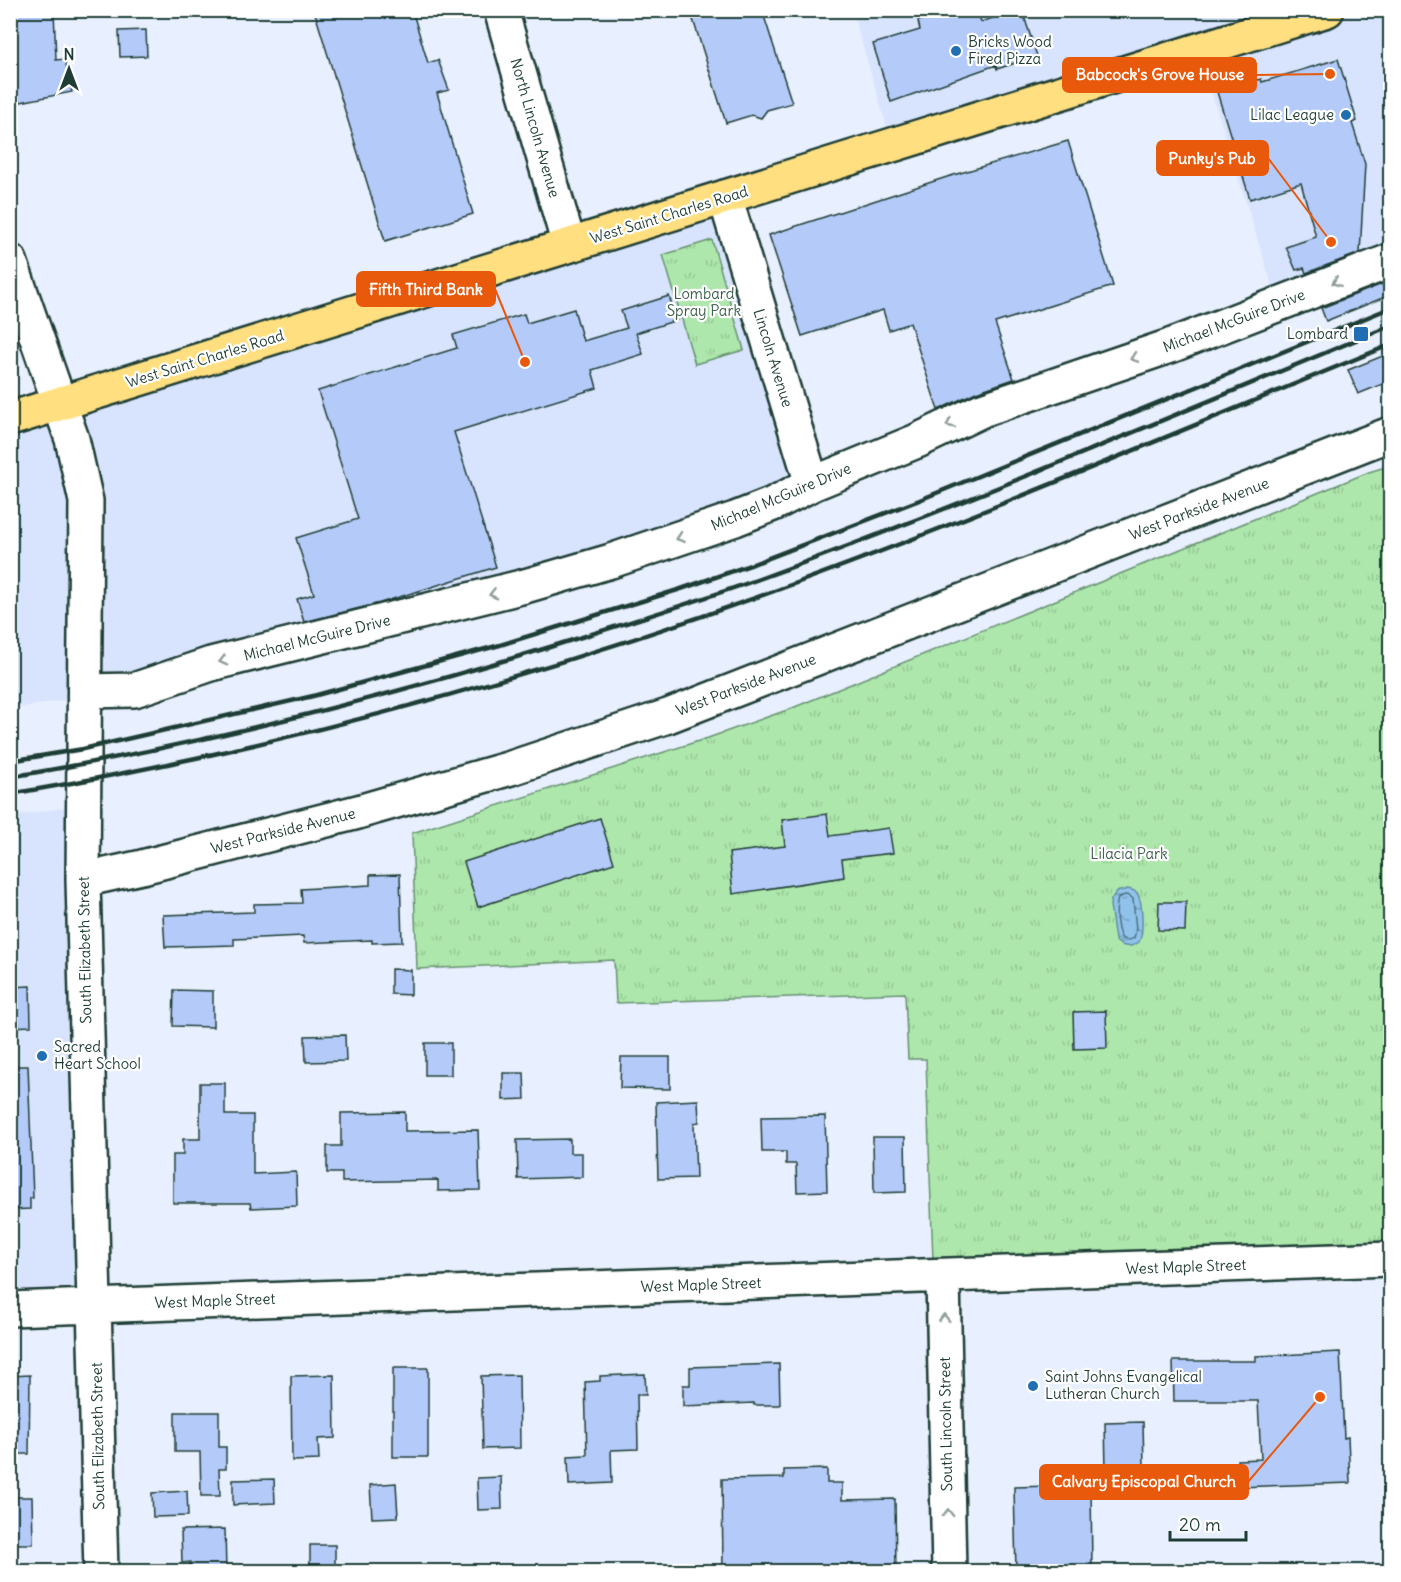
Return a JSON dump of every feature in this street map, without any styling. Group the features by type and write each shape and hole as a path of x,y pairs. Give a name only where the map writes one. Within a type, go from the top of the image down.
{"main road":[{"name":"West Saint Charles Road","path":"10,419 1327,10"}],"street":[{"name":"North Lincoln Avenue","path":"501,10 569,245"},
{"name":"Lincoln Avenue","path":"725,197 812,484"},
{"name":"South Elizabeth Street","path":"10,261 72,439 86,501 83,880 101,1572"},
{"name":"Michael McGuire Drive","path":"85,691 134,690 211,664 525,586 611,561 773,504 812,484 917,441 982,410 1170,346 1390,261"},
{"name":"West Parkside Avenue","path":"83,880 358,812 510,768 668,716 1390,434"},
{"name":"West Maple Street","path":"10,1309 1390,1259"},
{"name":"South Lincoln Street","path":"943,1276 949,1572"}],"shaded area":[{"path":"852,10 1280,11 888,130"},
{"path":"1360,11 1390,11 1390,269 1281,314 1201,59"},
{"path":"735,205 817,473 627,547 98,682 73,410"},
{"path":"50,419 75,500 73,699 11,709 11,431"},
{"name":"Sacred Heart School","path":"67,807 79,1295 11,1298 10,817"}],"green space":[{"name":"Lombard Spray Park","path":"712,240 744,350 695,364 663,255"},
{"name":"Lilacia Park","path":"1385,467 1390,626 1390,1242 933,1261 926,1059 908,1059 905,993 616,1003 614,960 417,969 412,833 708,738 790,709"}],"water":[{"path":"1128,889 1135,891 1139,897 1142,925 1139,942 1127,946 1115,940 1110,905 1116,892"}],"building":[{"path":"10,10 54,10 56,60 65,59 72,92 10,104"},
{"path":"314,10 412,10 428,63 438,60 449,90 437,93 473,214 385,241"},
{"path":"690,10 762,10 792,103 767,110 761,118 752,115 726,123"},
{"path":"953,10 977,10 981,22 1022,10 1037,56 997,69 996,65 891,102 873,44 920,30 918,21"},
{"path":"146,30 147,56 120,57 119,31"},
{"path":"1338,59 1357,121 1352,123 1365,164 1360,253 1306,273 1304,268 1296,270 1286,247 1316,237 1301,183 1250,199 1217,92 1261,79 1262,82"},
{"path":"1068,141 1113,286 995,323 1014,379 976,392 938,410 910,323 889,330 883,310 802,336 769,235 947,177"},
{"path":"1390,281 1390,295 1326,321 1321,308"},
{"path":"669,296 677,320 636,333 643,354 592,370 597,388 454,432 496,567 380,603 304,622 297,599 314,594 296,538 358,519 318,391 457,348 453,335 524,314 527,323 574,309 583,341 627,328 621,311"},
{"path":"1390,353 1390,381 1358,394 1348,370"},
{"path":"827,814 830,836 889,828 893,853 842,859 844,877 733,894 729,853 785,846 782,820"},
{"path":"600,818 614,863 478,907 464,862"},
{"path":"400,874 402,942 372,943 372,940 304,943 303,936 234,939 234,945 165,947 163,915 254,912 254,904 302,903 301,889 370,885 370,875"},
{"path":"1159,902 1186,902 1185,931 1158,930"},
{"path":"391,969 411,970 411,995 391,994"},
{"path":"30,986 31,1026 10,1027 10,987"},
{"path":"174,990 213,991 213,1027 173,1026"},
{"path":"1106,1011 1107,1048 1074,1049 1073,1012"},
{"path":"345,1035 346,1061 306,1062 305,1036"},
{"path":"425,1043 451,1043 451,1075 425,1075"},
{"path":"621,1057 670,1057 670,1089 620,1088"},
{"path":"10,1066 28,1066 33,1198 30,1198 30,1209 10,1210"},
{"path":"503,1073 524,1073 525,1099 503,1100"},
{"path":"200,1083 225,1083 225,1115 253,1115 253,1174 296,1172 297,1206 251,1208 250,1203 173,1203 173,1155 183,1155 183,1139 200,1139"},
{"path":"698,1100 699,1122 694,1123 696,1178 658,1179 656,1102"},
{"path":"405,1112 405,1131 478,1130 480,1190 438,1191 438,1180 342,1182 342,1173 327,1173 327,1146 341,1146 341,1113"},
{"path":"825,1116 827,1191 797,1192 796,1164 786,1164 786,1152 762,1152 761,1117"},
{"path":"873,1137 905,1137 906,1192 874,1193"},
{"path":"570,1139 570,1153 582,1153 582,1177 518,1179 517,1140"},
{"path":"1340,1352 1344,1438 1348,1437 1350,1483 1237,1487 1237,1460 1261,1459 1258,1401 1174,1401 1173,1361 1256,1361 1256,1356"},
{"path":"779,1364 780,1405 754,1405 754,1403 683,1406 683,1385 690,1385 690,1367"},
{"path":"393,1368 428,1368 428,1457 393,1457"},
{"path":"645,1374 646,1395 637,1395 638,1449 611,1450 612,1483 569,1485 568,1456 587,1455 585,1382 600,1381 600,1376"},
{"path":"30,1375 29,1454 10,1454 10,1376"},
{"path":"334,1375 335,1438 318,1439 319,1460 292,1461 291,1376"},
{"path":"519,1375 520,1448 483,1449 481,1376"},
{"path":"175,1412 219,1412 219,1447 226,1447 226,1469 219,1469 220,1496 201,1496 200,1452 175,1452"},
{"path":"1143,1422 1144,1468 1106,1469 1105,1423"},
{"path":"827,1469 827,1483 842,1483 842,1500 895,1499 896,1572 723,1572 722,1479 784,1478 784,1470"},
{"path":"501,1477 502,1509 478,1510 477,1478"},
{"path":"274,1479 275,1503 233,1505 233,1480"},
{"path":"396,1483 398,1517 372,1518 370,1485"},
{"path":"1091,1485 1092,1572 1016,1572 1014,1487"},
{"path":"187,1491 188,1516 153,1517 152,1493"},
{"path":"10,1497 32,1497 33,1544 10,1544"},
{"path":"225,1529 226,1572 190,1572 190,1562 182,1563 181,1530"},
{"path":"310,1545 335,1545 335,1572 310,1572"}],"railway":[{"path":"10,761 83,749 313,696 500,645 681,589 917,501 1390,308"},
{"path":"10,777 147,751 350,704 483,667 681,606 839,550 918,519 1390,326"},
{"path":"10,794 201,757 392,710 487,684 674,626 923,535 1390,345"}],"place":[{"name":"Bricks Wood Fired Pizza","path":"956,51"},
{"name":"Babcock's Grove House","path":"1330,74"},
{"name":"Lilac League","path":"1346,115"},
{"name":"Punky's Pub","path":"1331,242"},
{"name":"Lombard","path":"1361,334"},
{"name":"Fifth Third Bank","path":"525,362"},
{"name":"Sacred Heart School","path":"42,1056"},
{"name":"Saint Johns Evangelical Lutheran Church","path":"1033,1386"},
{"name":"Calvary Episcopal Church","path":"1320,1397"}]}
